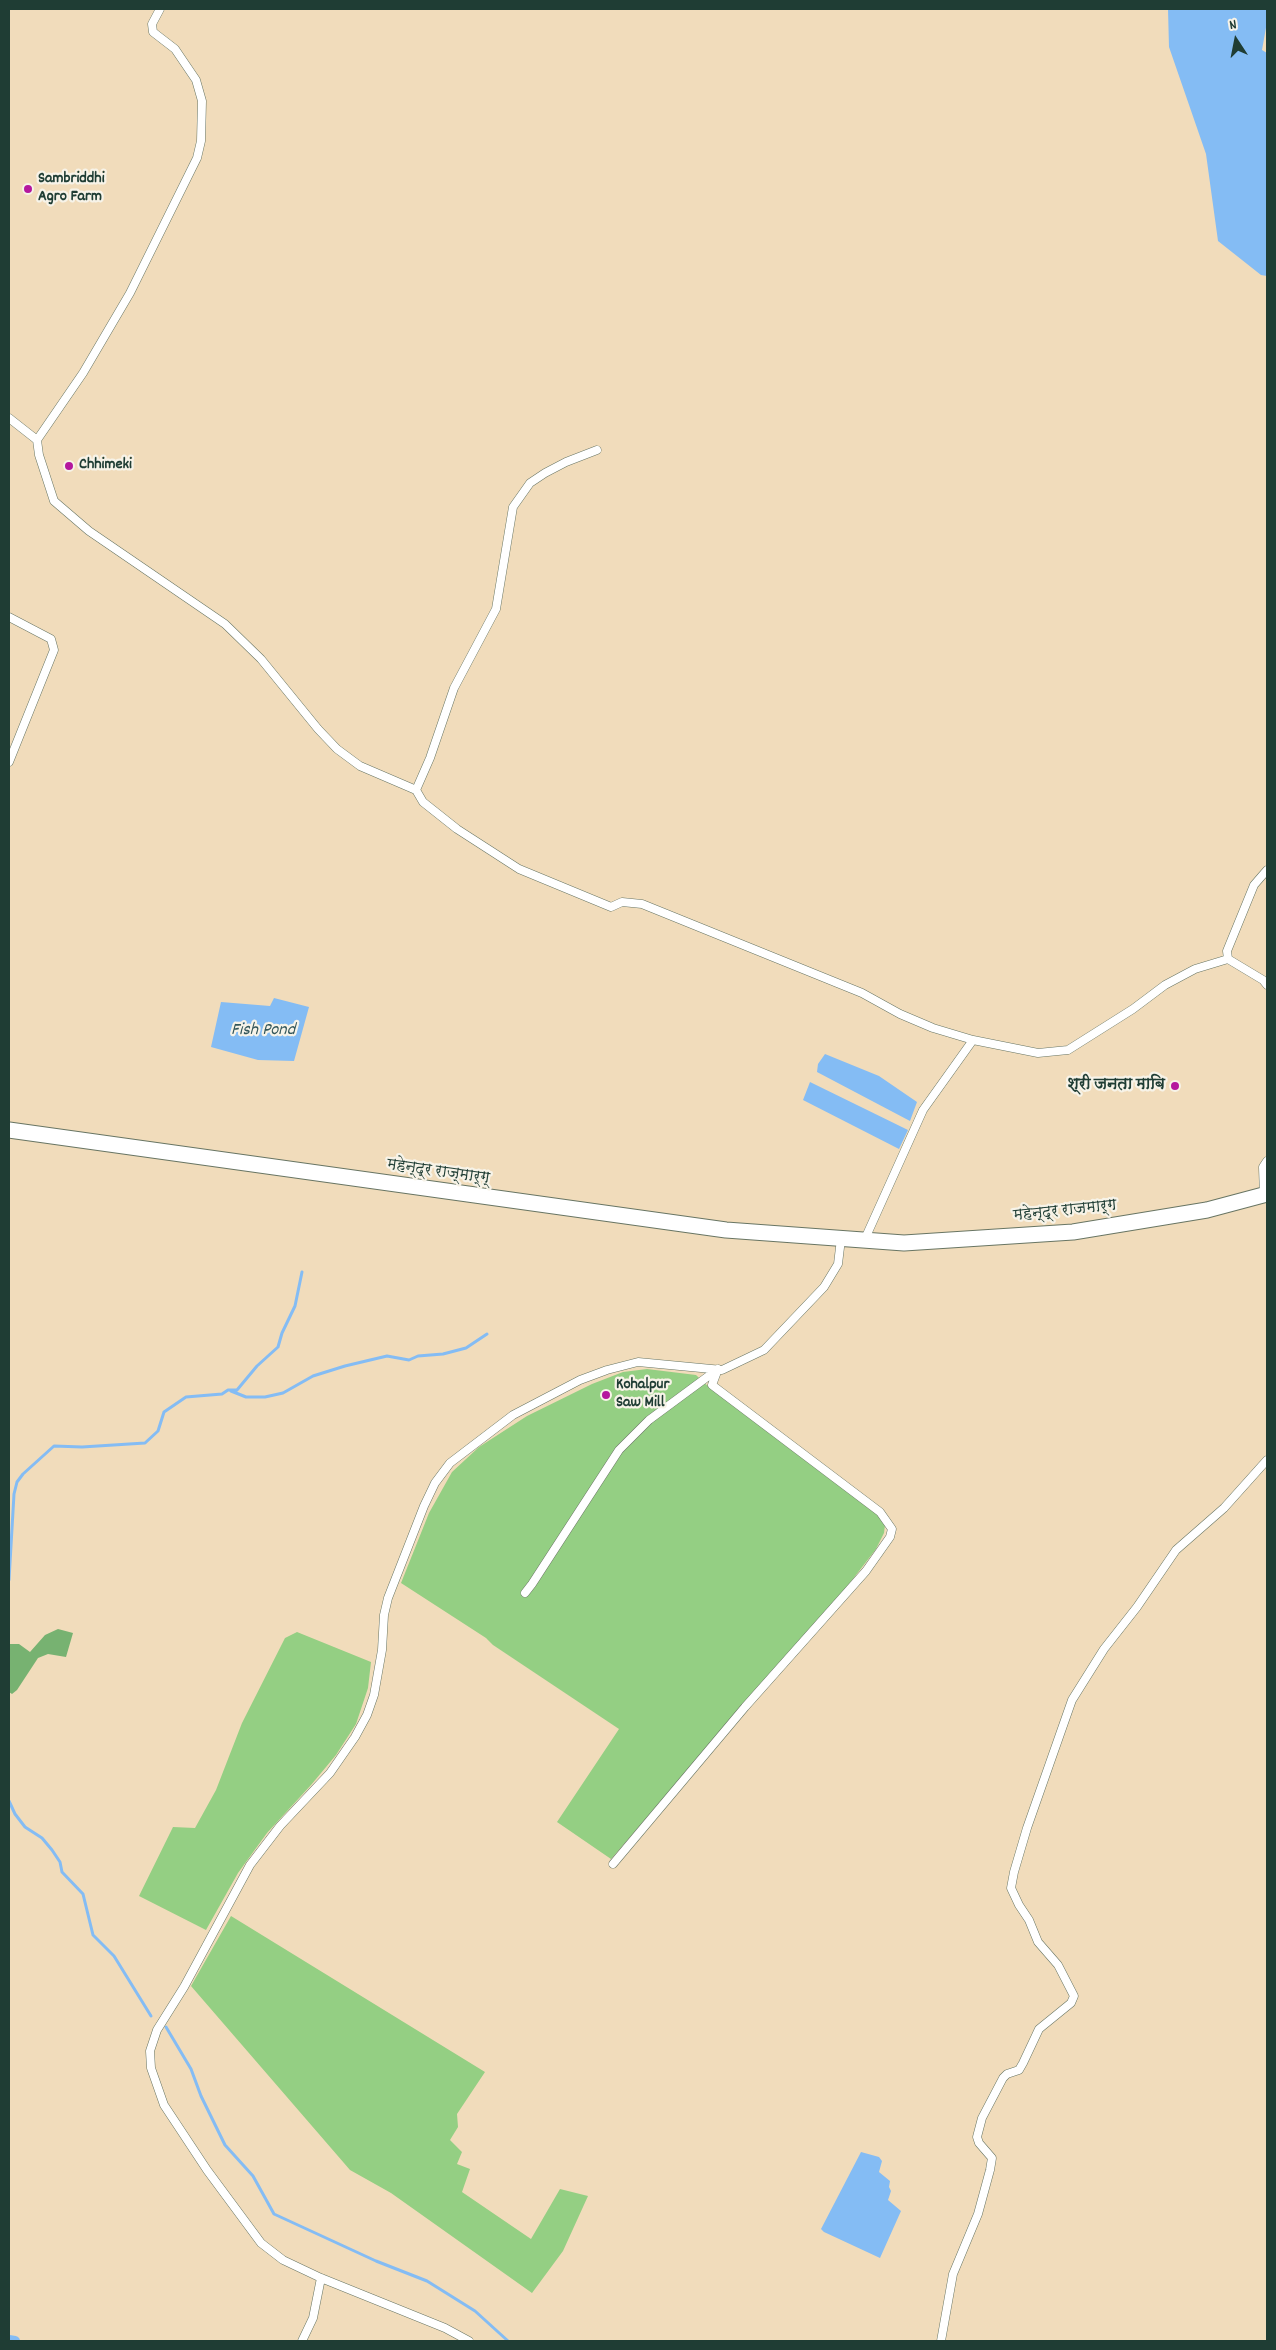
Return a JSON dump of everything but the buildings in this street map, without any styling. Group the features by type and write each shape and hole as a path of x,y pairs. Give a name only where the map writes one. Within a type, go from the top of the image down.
{"highway":[{"name":"महेन्द्र राज्मार्ग्","path":"9,1130 726,1230 864,1241"},
{"name":"महेन्द्र राजमार्ग","path":"864,1241 904,1243 1073,1232 1207,1210 1266,1194"}],"street":[{"path":"160,9 152,24 153,32 175,49 196,80 202,101 197,158 130,293 83,373 37,440 39,455 54,502 89,531 225,624 261,659 318,729 337,749 367,769 416,790 423,802 457,829 519,870 611,907 622,902 642,904 657,909 862,993 900,1014 933,1028 973,1040 1038,1053 1068,1050 1133,1010 1165,985 1195,970 1228,959 1263,980 1267,985"},
{"path":"9,418 37,440"},
{"path":"416,790 430,758 454,688 496,609 513,507 530,484 545,473 566,462 597,450"},
{"path":"9,617 51,639 54,650 9,762"},
{"path":"1228,959 1227,951 1254,886 1267,870"},
{"path":"864,1241 923,1110 973,1040"},
{"path":"1266,1194 1263,1168 1267,1161"},
{"path":"469,2341 445,2328 321,2278 283,2260 261,2243 206,2170 164,2105 151,2068 150,2051 157,2030 189,1980 250,1865 280,1826 330,1773 367,1715 374,1695 382,1650 384,1615 388,1598 428,1498 435,1483 450,1463 513,1415 580,1380 607,1370 638,1362 722,1370 764,1350 824,1287 838,1264 841,1239"},
{"path":"525,1592 619,1450 648,1420 718,1370"},
{"path":"614,1864 745,1707 866,1571 890,1537 892,1529 880,1512 712,1385 718,1370"},
{"path":"941,2341 953,2274 978,2214 990,2170 992,2158 979,2143 978,2137 982,2118 1003,2078 1007,2074 1019,2070 1039,2029 1071,2003 1074,1996 1058,1965 1038,1942 1029,1920 1011,1888 1028,1828 1072,1700 1104,1649 1142,1601 1176,1550 1224,1508 1267,1460"},
{"path":"302,2341 313,2318 321,2278"}],"green space":[{"path":"647,1369 696,1375 711,1389 875,1512 885,1525 884,1533 876,1549 846,1588 611,1859 557,1822 619,1729 493,1645 486,1638 401,1583 429,1513 452,1472 479,1447 527,1416 592,1384 623,1372"},
{"path":"58,1629 73,1633 66,1657 48,1654 38,1658 17,1690 12,1694 9,1692 9,1644 19,1644 30,1652 45,1635"},
{"path":"297,1632 371,1662 368,1688 356,1724 336,1755 267,1833 238,1873 206,1930 139,1896 173,1827 195,1828 216,1790 242,1723 285,1638"},
{"path":"231,1916 485,2072 457,2114 458,2127 450,2140 462,2152 457,2164 470,2169 462,2192 531,2239 560,2189 588,2196 563,2251 532,2293 391,2193 350,2170 191,1986"}],"water":[{"path":"1168,9 1267,9 1267,22 1262,50 1267,53 1267,276 1261,275 1218,241 1206,154 1169,47"},
{"name":"Fish Pond","path":"274,998 309,1007 294,1061 258,1060 211,1047 221,1002 270,1006"},
{"path":"825,1054 879,1076 917,1102 910,1121 817,1072 818,1064"},
{"path":"810,1082 908,1130 899,1149 803,1100"},
{"path":"861,2152 879,2157 882,2161 879,2172 890,2181 889,2187 891,2191 888,2200 901,2211 880,2258 821,2229"}],"waterway":[{"path":"9,1580 14,1494 17,1482 23,1474 54,1446 82,1447 145,1443 158,1431 164,1412 186,1397 222,1394 228,1390 237,1390 257,1366 278,1347 282,1333 295,1306 302,1272"},
{"path":"231,1391 246,1397 265,1397 283,1393 313,1376 345,1366 387,1356 409,1360 418,1356 443,1354 466,1348 487,1334"},
{"path":"9,1801 15,1814 25,1827 42,1838 60,1862 62,1872 83,1894 93,1935 114,1956 151,2016"},
{"path":"166,2027 191,2069 201,2096 225,2145 253,2176 274,2214 376,2261 427,2281 475,2311 508,2341"},
{"path":"9,2340 15,2341"}],"place":[{"name":"Sambriddhi Agro Farm","path":"28,189"},
{"name":"Chhimeki","path":"69,466"},
{"name":"श्री जनता माबि","path":"1175,1086"},
{"name":"Kohalpur Saw Mill","path":"606,1395"}]}
